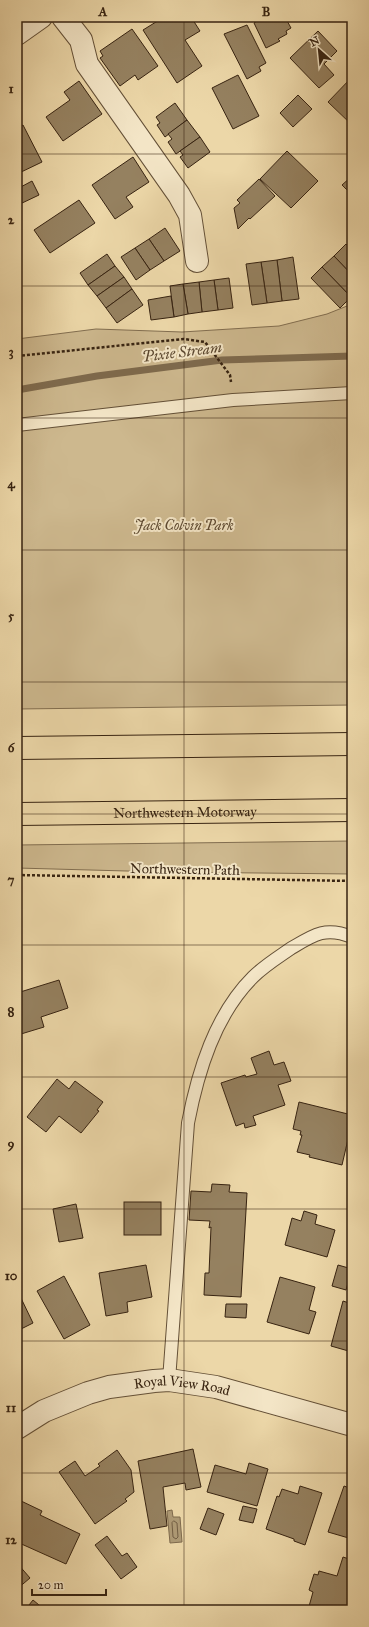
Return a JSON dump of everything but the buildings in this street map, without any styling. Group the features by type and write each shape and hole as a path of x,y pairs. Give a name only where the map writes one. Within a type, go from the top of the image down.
{"highway":[{"path":"17,748 352,744"},
{"name":"Northwestern Motorway","path":"17,814 352,810"}],"street":[{"path":"17,34 42,17"},
{"path":"63,17 80,40 87,64 179,194 190,215 197,261"},
{"name":"Royal View Road","path":"17,1428 44,1411 88,1393 109,1387 169,1380 216,1387 352,1425"}],"lane":[{"path":"17,425 233,400 352,393"},
{"path":"169,1380 188,1123 197,1082 208,1051 228,1009 252,977 262,968 305,940 319,933 336,932 352,937"}],"path":[{"path":"17,356 184,339 205,342 230,375"},
{"name":"Northwestern Path","path":"17,875 352,881"}],"green space":[{"name":"Jack Colvin Park","path":"352,304 352,705 17,709 17,339 96,329 182,332 279,326 327,314"},
{"path":"352,841 352,874 163,872 17,868 17,845"}],"water":[{"path":"172,1510 173,1517 180,1517 182,1542 170,1543 167,1511"}],"waterway":[{"name":"Pixie Stream","path":"17,390 97,376 222,360 352,356"}]}
